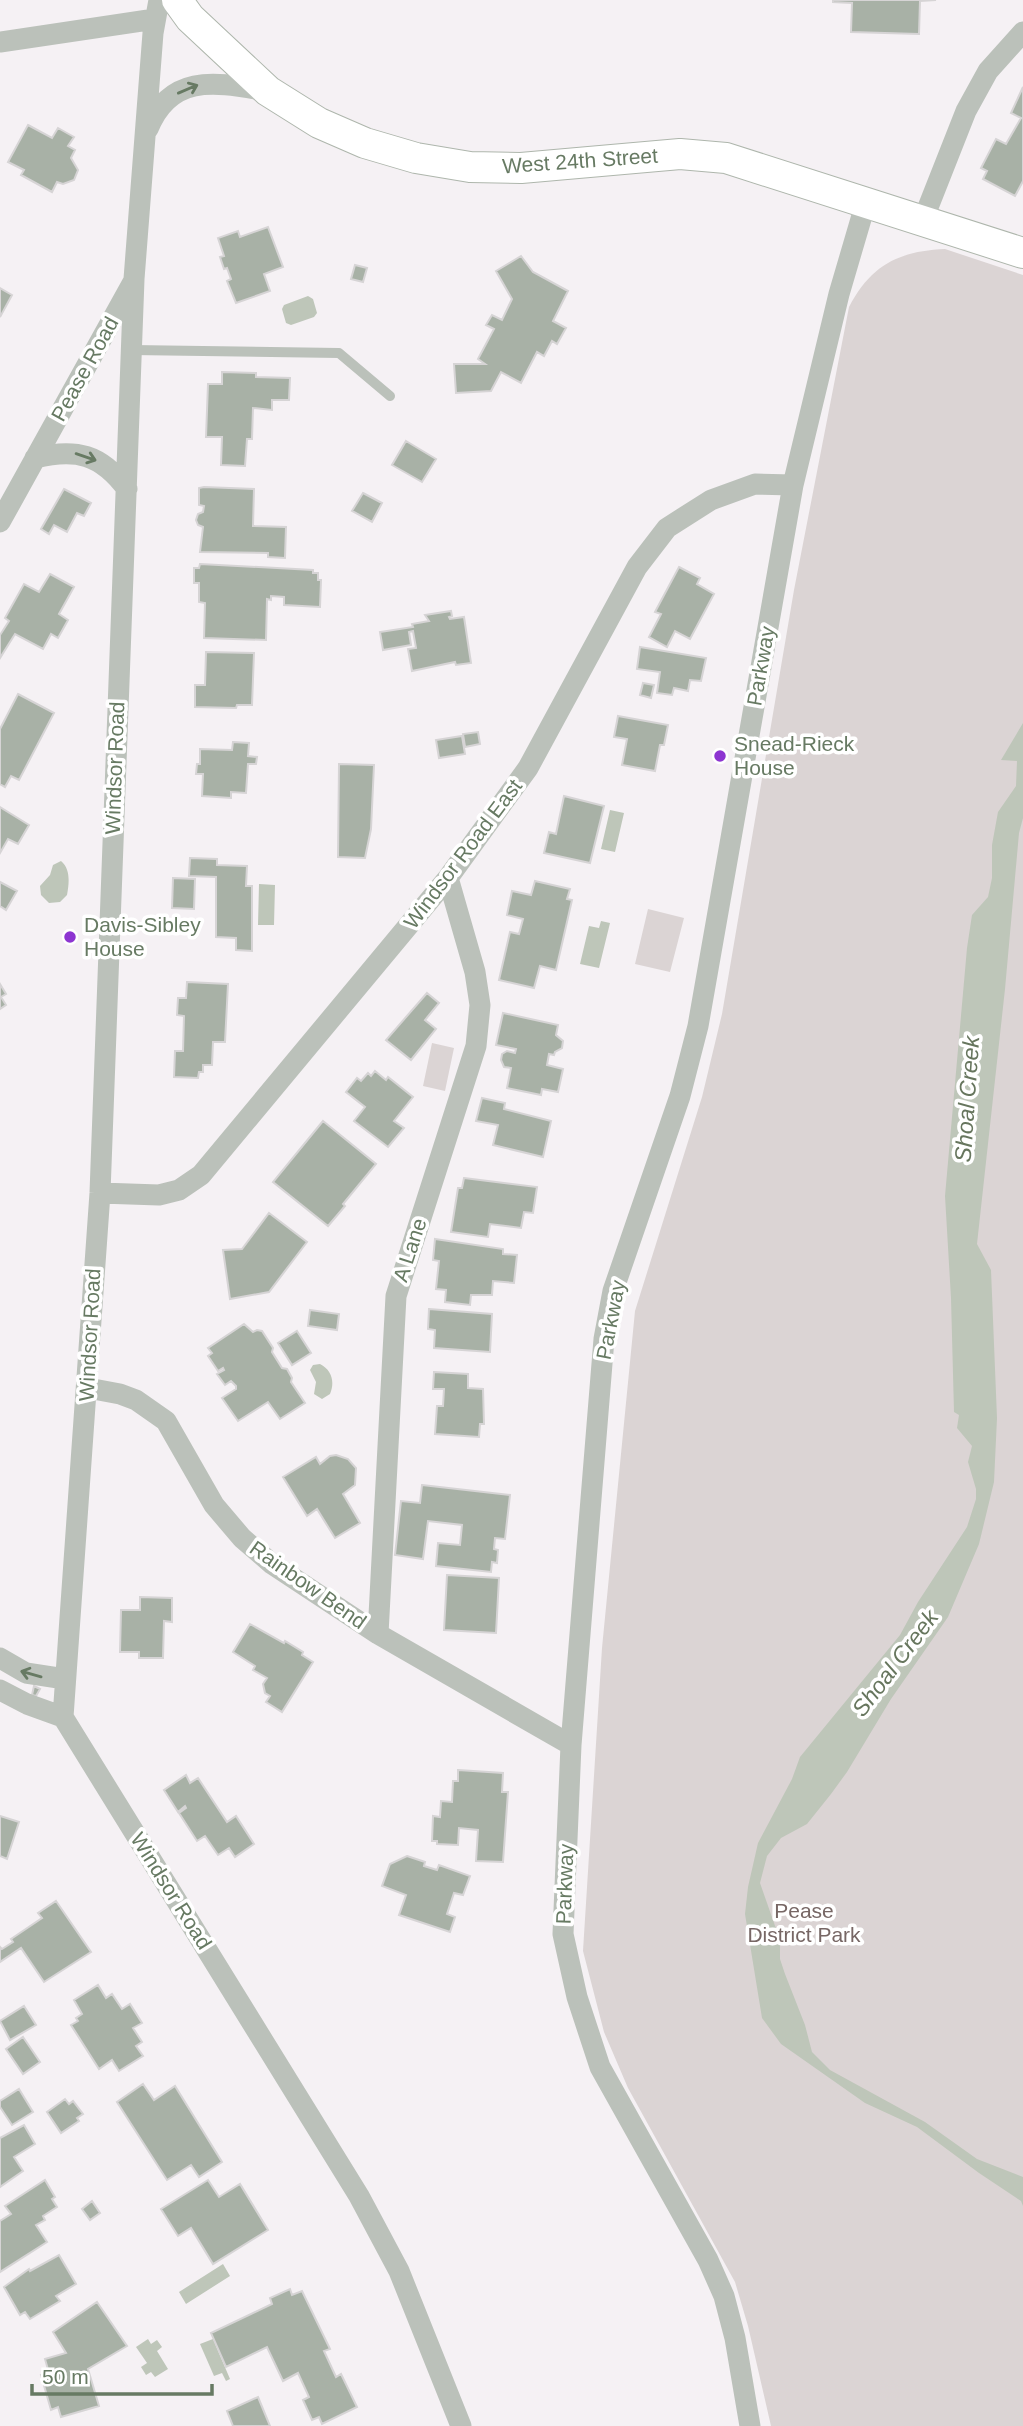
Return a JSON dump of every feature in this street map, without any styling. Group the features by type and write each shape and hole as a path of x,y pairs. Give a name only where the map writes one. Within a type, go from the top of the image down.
{"main road":[{"name":"West 24th Street","path":"177,0 190,18 268,91 319,123 365,143 416,158 470,167 521,168 629,157 692,155 726,158 1023,253"}],"street":[{"name":"Windsor Road","path":"157,10 134,279 100,1193 63,1717 359,2196 399,2271 461,2426"},
{"path":"0,42 157,10"},
{"path":"923,220 966,111 988,71 1023,32"},
{"name":"Windsor Road","path":"144,138 152,118 181,90 201,83 219,83 268,91"},
{"name":"Parkway","path":"750,2426 735,2338 724,2296 708,2260 600,2067 577,1997 563,1934 571,1745 604,1339 613,1291 680,1096 698,1026 793,485 839,294 866,202"},
{"name":"Pease Road","path":"0,522 134,279"},
{"name":"Pease Road","path":"35,458 57,453 78,453 99,461 115,473 127,489"},
{"name":"Windsor Road East","path":"100,1193 159,1195 179,1190 201,1175 449,878 528,768 637,567 667,528 711,500 755,484 793,485"},
{"name":"A Lane","path":"378,1634 396,1296 476,1046 480,1005 475,972 449,878"},
{"name":"Rainbow Bend","path":"88,1388 128,1397 166,1421 214,1505 242,1538 272,1564 378,1634 571,1745"},
{"path":"0,1658 26,1673 65,1679"},
{"path":"0,1689 27,1704 63,1717"}],"lane":[{"path":"132,349 339,353 390,396"}],"green space":[{"name":"Pease District Park","path":"945,249 1023,275 1023,2426 771,2426 735,2282 628,2088 604,2032 583,1951 602,1648 635,1311 702,1097 722,1014 794,590 849,307 867,280 888,263 914,253"},
{"path":"648,909 684,918 670,972 635,964"},
{"path":"432,1043 454,1048 445,1091 423,1086"}],"water":[{"path":"308,296 313,299 317,313 314,317 291,325 286,323 282,309 284,305"},
{"name":"Shoal Creek","path":"1023,723 1023,818 1019,833 977,1244 991,1270 997,1418 994,1482 979,1544 948,1617 891,1699 831,1794 807,1824 781,1838 767,1856 760,1883 780,1940 780,1959 805,2025 812,2052 830,2070 925,2122 977,2159 1023,2177 1023,2206 1021,2201 917,2127 865,2103 781,2044 762,2018 745,1914 758,1843 792,1779 800,1757 900,1635 918,1602 967,1527 976,1499 976,1489 968,1462 972,1446 957,1428 959,1415 954,1412 945,1196 972,915 988,897 992,878 992,845 998,812 1016,786 1017,761 1001,760"},
{"path":"610,810 624,813 615,852 601,849"},
{"path":"61,861 68,872 67,895 60,902 49,903 41,895 40,886 50,875 53,865"},
{"path":"259,884 275,885 274,925 258,925"},
{"path":"601,921 610,923 599,968 580,964 589,926 599,928"},
{"path":"320,1364 330,1373 332,1381 330,1394 322,1399 314,1394 316,1382 310,1370 313,1365"},
{"path":"223,2264 230,2276 186,2304 179,2292"},
{"path":"148,2339 151,2344 157,2340 162,2347 157,2351 168,2369 155,2377 151,2372 146,2375 141,2367 147,2363 136,2347"},
{"path":"213,2339 230,2379 226,2381 222,2373 214,2376 200,2344"}],"building":[{"path":"833,0 936,0 920,1 919,34 851,32 852,3"},
{"path":"1023,87 1023,181 1015,196 983,179 987,171 981,168 996,139 1006,144 1021,118 1011,113"},
{"path":"28,125 52,138 58,128 74,137 68,146 75,150 71,158 78,170 74,180 63,184 57,182 52,192 21,175 24,170 8,162"},
{"path":"268,227 283,267 264,274 270,291 236,303 227,281 231,279 220,257 224,256 218,238 238,231 240,237"},
{"path":"521,256 533,272 568,291 553,321 566,328 557,344 552,341 544,356 537,352 521,383 501,372 491,391 456,393 454,364 485,364 478,359 494,329 486,325 492,315 502,320 512,299 496,271"},
{"path":"355,265 367,268 363,282 351,279"},
{"path":"0,288 12,295 0,317"},
{"path":"222,372 290,378 289,400 272,400 272,410 253,408 252,439 247,439 245,466 221,465 222,437 206,437 208,384 222,384"},
{"path":"406,441 436,459 422,482 392,465"},
{"path":"199,488 254,489 253,526 286,527 285,558 268,557 268,553 200,552 203,527 198,525 196,520 198,514 203,512 204,506 199,505"},
{"path":"64,489 91,503 84,516 77,513 67,532 54,525 49,534 41,529"},
{"path":"363,493 382,503 372,522 352,511"},
{"path":"200,564 313,570 313,573 318,573 318,580 321,580 320,607 284,605 284,597 271,596 271,600 267,599 266,640 204,638 205,603 199,602 199,583 194,583 194,568 199,568"},
{"path":"679,567 700,578 697,584 714,594 690,639 675,631 667,647 649,637 661,614 655,612"},
{"path":"50,574 74,587 59,614 68,620 58,638 51,634 43,649 15,634 0,658 0,635 9,621 5,618 24,584 39,592"},
{"path":"451,611 450,619 464,617 471,663 456,665 455,662 412,671 408,649 416,648 413,631 409,632 411,645 383,650 380,632 413,627 412,624 429,621 425,615"},
{"path":"640,647 706,658 701,681 690,680 688,691 674,688 672,695 657,693 660,672 637,669"},
{"path":"206,652 254,653 252,705 237,705 236,708 195,707 195,685 205,685"},
{"path":"643,683 654,685 651,698 640,695"},
{"path":"18,694 54,713 19,780 11,776 5,787 0,784 0,729"},
{"path":"618,716 668,725 664,745 660,745 655,771 622,765 627,739 614,737"},
{"path":"478,732 480,744 465,747 463,734"},
{"path":"462,736 465,754 439,758 436,740"},
{"path":"233,742 249,743 248,756 257,757 256,764 248,764 246,793 231,792 231,798 202,796 203,774 196,774 197,764 200,764 200,749 232,750"},
{"path":"339,764 374,765 371,829 365,858 338,857"},
{"path":"564,796 604,806 590,863 544,853 549,832 556,834"},
{"path":"0,807 29,825 18,844 8,839 0,853"},
{"path":"190,858 217,859 217,865 247,866 246,886 252,886 252,951 236,950 236,938 216,937 216,877 189,876"},
{"path":"173,878 195,879 194,909 172,908"},
{"path":"535,881 570,889 567,899 572,900 556,970 540,966 534,988 499,980 510,932 519,934 523,919 507,915 512,891 531,895"},
{"path":"0,882 17,891 6,910 0,906"},
{"path":"187,982 228,984 225,1042 213,1042 212,1065 203,1065 203,1072 199,1072 198,1078 174,1077 175,1051 183,1051 184,1016 177,1015 178,998 186,998"},
{"path":"0,984 6,994 1,997 6,1005 0,1009"},
{"path":"427,993 439,1003 425,1020 436,1029 411,1060 386,1040"},
{"path":"503,1013 558,1025 556,1035 563,1041 562,1048 554,1055 549,1054 547,1065 563,1069 558,1092 542,1089 541,1095 507,1088 511,1068 504,1067 502,1054 507,1051 515,1053 516,1049 496,1045"},
{"path":"375,1071 386,1080 388,1077 413,1097 394,1121 404,1128 388,1147 354,1121 365,1107 346,1092 357,1078 361,1081 368,1073 371,1076"},
{"path":"482,1098 505,1103 504,1109 551,1121 543,1157 493,1145 498,1125 476,1121"},
{"path":"323,1121 376,1164 328,1226 273,1182"},
{"path":"464,1178 537,1187 533,1213 524,1212 521,1228 490,1224 488,1237 451,1232 458,1188 462,1188"},
{"path":"269,1213 307,1242 269,1292 230,1299 223,1250 242,1249"},
{"path":"435,1239 503,1249 503,1254 517,1255 514,1283 493,1281 492,1295 471,1295 470,1305 445,1302 446,1290 436,1289 439,1261 433,1260"},
{"path":"429,1309 492,1314 490,1352 434,1348 435,1330 428,1329"},
{"path":"310,1310 339,1314 337,1330 308,1326"},
{"path":"244,1324 253,1332 262,1331 273,1348 272,1352 282,1368 287,1369 292,1378 291,1382 305,1403 280,1419 268,1402 238,1421 222,1398 236,1389 236,1386 231,1381 225,1385 217,1374 224,1370 223,1368 218,1371 208,1356 212,1353 208,1348"},
{"path":"297,1331 311,1353 292,1365 278,1343"},
{"path":"434,1372 468,1374 468,1388 483,1389 484,1424 480,1424 479,1437 435,1434 437,1406 443,1406 444,1389 433,1389"},
{"path":"336,1455 348,1459 356,1468 355,1485 343,1494 360,1523 335,1538 317,1509 307,1516 283,1477 316,1457 320,1464"},
{"path":"422,1485 510,1495 505,1539 495,1538 497,1563 492,1562 491,1572 436,1566 438,1543 460,1545 462,1525 428,1521 423,1559 395,1555 401,1501 420,1503"},
{"path":"447,1575 499,1578 496,1633 444,1630"},
{"path":"140,1597 172,1598 172,1622 164,1621 163,1658 139,1658 139,1652 120,1652 121,1610 140,1610"},
{"path":"250,1624 284,1643 285,1641 313,1662 282,1712 266,1702 270,1696 265,1693 263,1684 267,1678 253,1670 255,1666 233,1652"},
{"path":"34,1686 40,1689 36,1696 32,1695"},
{"path":"458,1770 503,1773 502,1792 508,1792 503,1862 476,1861 478,1830 459,1828 458,1845 437,1844 437,1841 432,1841 433,1816 440,1817 441,1801 452,1802 453,1781 458,1781"},
{"path":"186,1775 190,1783 198,1778 227,1822 236,1816 254,1844 235,1857 229,1848 218,1855 205,1836 197,1841 179,1813 185,1806 178,1812 164,1790"},
{"path":"0,1816 19,1822 7,1859 0,1856"},
{"path":"407,1856 425,1862 424,1866 437,1870 439,1865 470,1876 463,1895 454,1893 447,1914 455,1917 450,1932 399,1915 406,1895 382,1886 390,1864"},
{"path":"56,1901 91,1952 44,1982 21,1948 0,1962 0,1947 2,1949 13,1942 11,1939 42,1918 38,1913"},
{"path":"98,1985 106,1998 112,1994 122,2009 130,2004 142,2023 133,2028 142,2042 136,2046 143,2056 119,2071 112,2060 99,2069 71,2025 78,2021 76,2018 82,2014 74,2000"},
{"path":"24,2006 36,2025 10,2040 0,2021"},
{"path":"23,2037 40,2062 23,2074 6,2049"},
{"path":"143,2084 154,2100 175,2086 222,2162 199,2177 191,2165 167,2180 117,2102"},
{"path":"19,2089 33,2112 12,2125 0,2107 0,2101"},
{"path":"65,2099 69,2104 73,2101 83,2114 77,2118 79,2121 61,2133 47,2112"},
{"path":"24,2125 35,2144 14,2157 23,2171 0,2187 0,2138"},
{"path":"45,2180 55,2197 52,2199 57,2207 43,2216 45,2220 36,2225 47,2242 0,2272 0,2221 11,2214 5,2206"},
{"path":"208,2180 219,2197 240,2184 268,2230 213,2264 191,2228 178,2236 161,2209"},
{"path":"92,2201 100,2213 90,2220 82,2209"},
{"path":"59,2255 76,2284 56,2296 60,2301 30,2319 25,2312 20,2315 4,2287 29,2269 30,2271"},
{"path":"290,2289 292,2295 302,2291 330,2349 324,2351 336,2377 341,2374 357,2407 322,2424 319,2417 312,2420 303,2400 309,2397 298,2373 283,2381 267,2347 226,2367 211,2333 272,2304 270,2298"},
{"path":"97,2302 127,2346 88,2369 99,2406 61,2417 58,2407 51,2410 41,2375 49,2373 45,2359 66,2353 53,2332"},
{"path":"258,2397 270,2426 233,2426 227,2411"}],"place":[{"name":"Snead-Rieck House","path":"720,756"},
{"name":"Davis-Sibley House","path":"70,937"}]}
